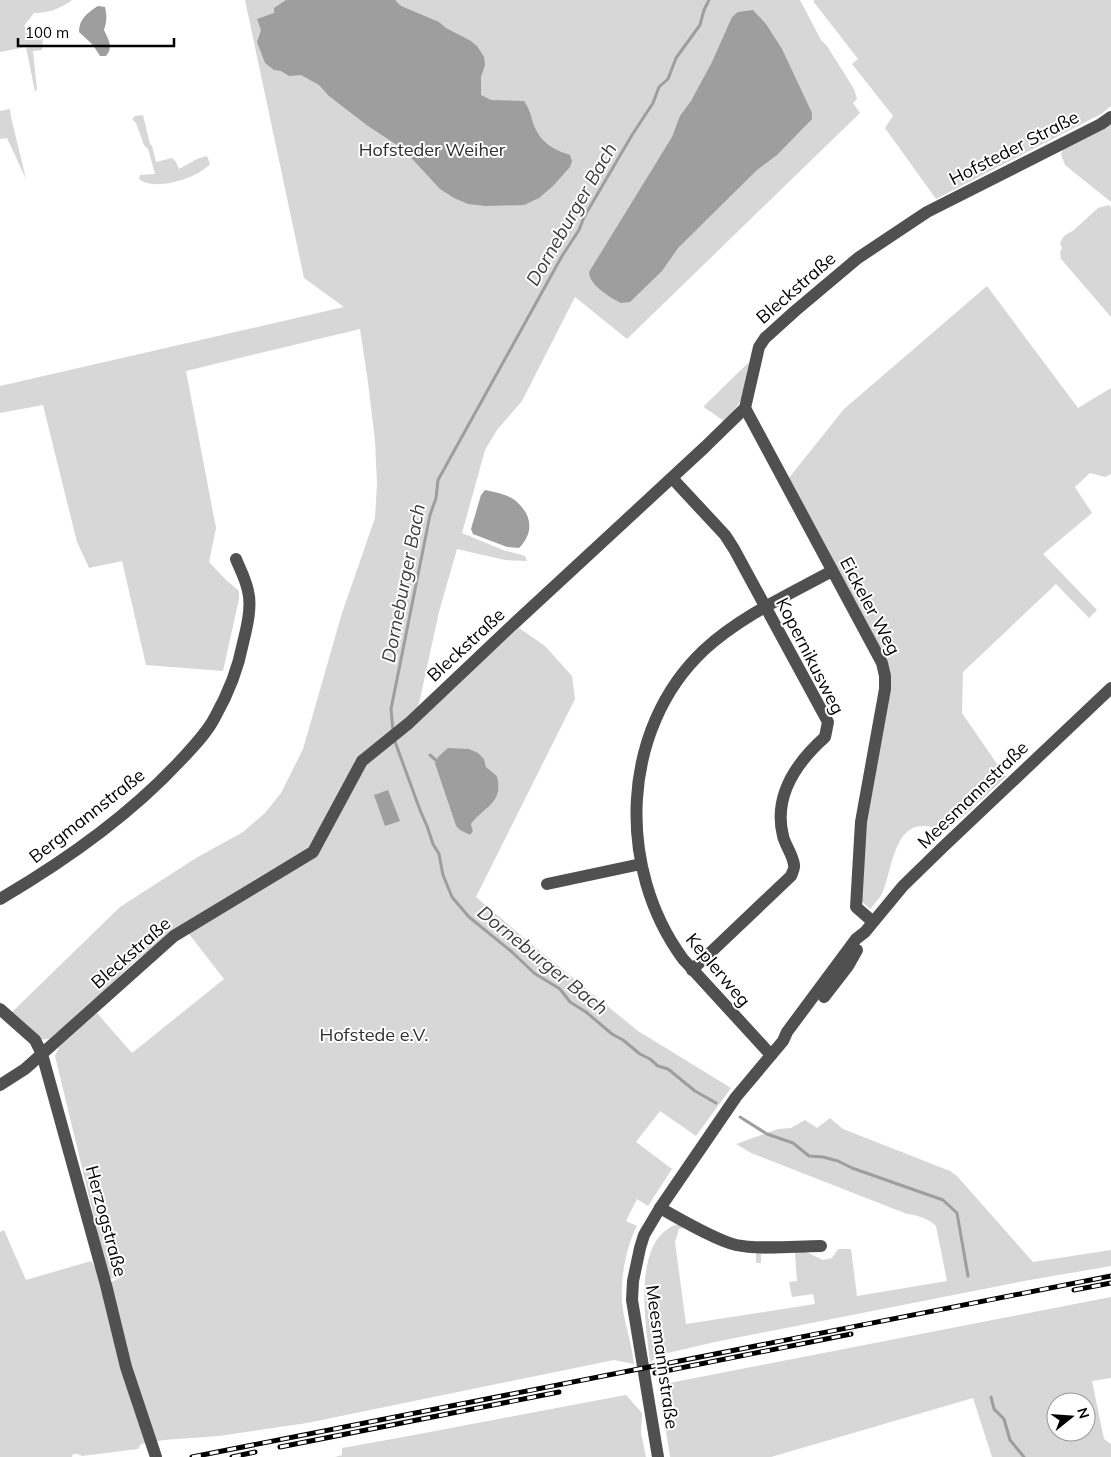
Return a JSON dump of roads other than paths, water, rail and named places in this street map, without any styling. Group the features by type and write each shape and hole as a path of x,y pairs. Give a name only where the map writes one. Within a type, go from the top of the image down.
{"street":[{"name":"Hofsteder Straße","path":"932,209 1111,118"},
{"name":"Bleckstraße","path":"0,1085 25,1069 174,936 313,852 362,761 409,723 672,478 744,408 759,347 765,338 858,258 932,209"},
{"name":"Eickeler Weg","path":"744,408 882,664 885,676 885,689 861,822 856,907 872,921"},
{"name":"Kopernikusweg","path":"672,478 725,535 828,722 825,738 811,750 799,765 789,780 784,797 781,816 782,834 794,866 792,876 692,970"},
{"name":"Bergmannstraße","path":"0,899 35,878 133,807 182,759 215,719 232,680 245,636 249,603 248,591 236,558"},
{"name":"Keplerweg","path":"771,1055 692,970 674,947 659,920 641,864 636,806 639,772 648,737 665,701 682,675 704,650 728,630 832,571"},
{"name":"Meesmannstraße","path":"658,1457 632,1300 632,1281 644,1235 660,1208 736,1097 783,1041 787,1032 856,939 865,932 872,921 903,886 1111,688"},
{"path":"547,884 641,864"},
{"name":"Herzogstraße","path":"0,1009 35,1040 42,1054 64,1129 126,1367 156,1457"},
{"path":"660,1208 725,1241 737,1245 751,1247 821,1246"}],"waterway":[{"name":"Dorneburger Bach","path":"393,731 391,709 430,515 436,498 438,480 562,256 579,230 584,217 653,103 659,87 668,79 676,58 700,25 709,0"},
{"name":"Dorneburger Bach","path":"394,739 433,844 439,854 443,875 452,897 469,917 512,952 534,973 560,989 570,1002 586,1012 612,1034 658,1066 668,1069 695,1091 716,1103"},
{"path":"430,755 438,762"},
{"name":"Dorneburger Bach","path":"740,1117 767,1134 793,1143 809,1156 838,1161 852,1168 943,1200 957,1213 968,1276"},
{"name":"Dorneburger Bach","path":"991,1397 994,1409 1004,1419 1010,1440 1024,1457"}],"railway":[{"path":"192,1457 1111,1276"},
{"path":"1074,1290 1111,1283"},
{"path":"655,1373 851,1334"},
{"path":"280,1447 559,1392"},
{"path":"232,1457 255,1452"}],"park label":[{"name":"Hofsteder Weiher","path":"432,150"},
{"name":"Hofstede e.V.","path":"374,1035"}]}
